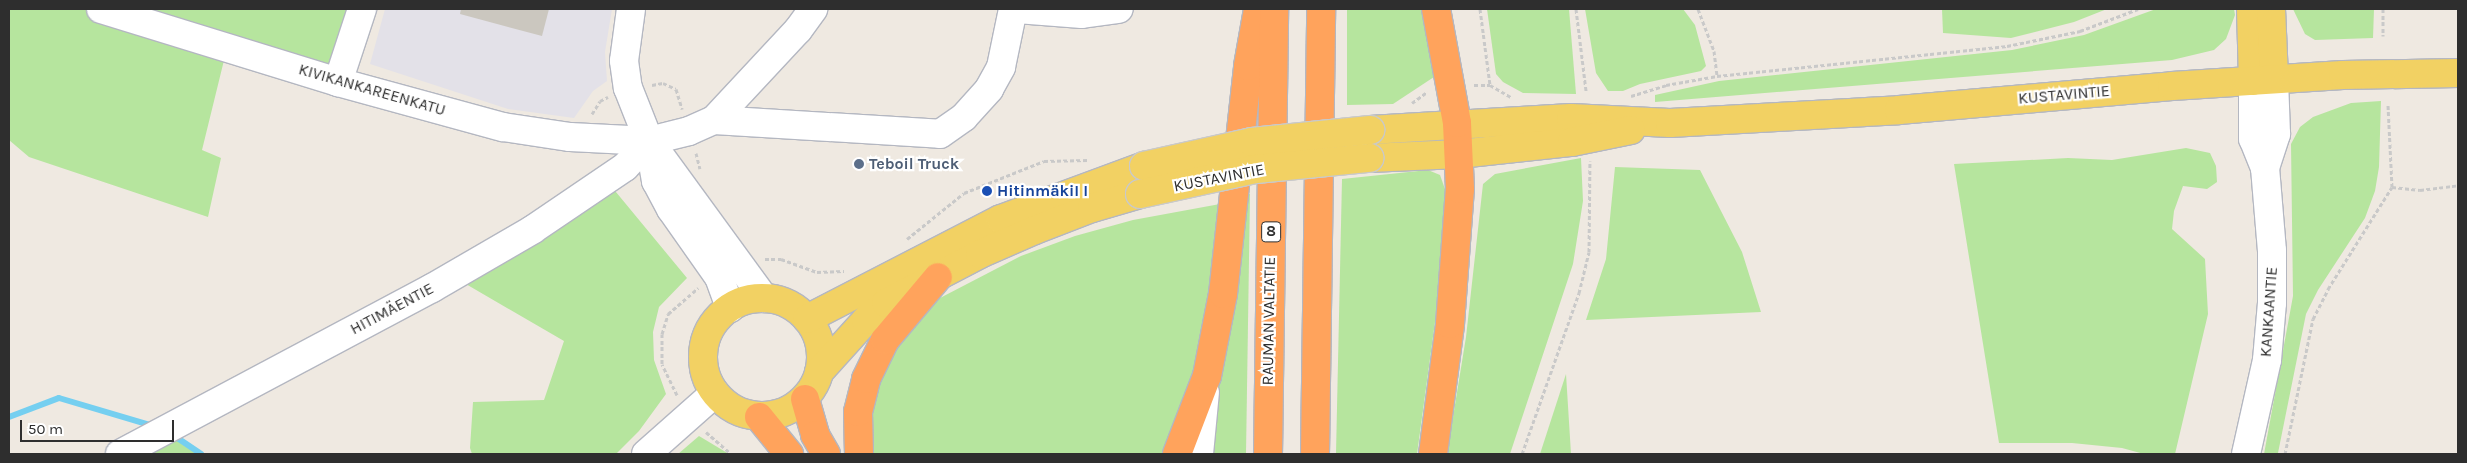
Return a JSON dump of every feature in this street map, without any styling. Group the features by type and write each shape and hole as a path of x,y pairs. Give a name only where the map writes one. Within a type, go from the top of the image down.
{"highway":[{"path":"1177,454 1207,376 1223,294 1248,66 1258,9"},
{"name":"RAUMAN VALTATIE","path":"1268,454 1274,9"},
{"path":"1315,454 1321,9"},
{"path":"1433,454 1450,324 1460,189 1457,123 1436,9"},
{"path":"859,454 858,412 866,379 895,326 938,277"},
{"path":"804,399 815,435 826,454"},
{"path":"759,416 789,454"}],"main road":[{"path":"2251,9 2263,80"},
{"path":"2263,80 2271,9"},
{"name":"KUSTAVINTIE","path":"807,319 840,305 945,245 1001,219 1144,166 1252,142 1457,123 1571,118 1670,123 1899,110 2263,80 2458,73"},
{"name":"KUSTAVINTIE","path":"820,372 866,320 886,304 980,254 1092,208 1140,194 1256,169 1369,158 1459,154 1572,142 1670,123"},
{"path":"764,298 780,301 807,319 817,335 821,354 820,372 804,399 784,412 759,416 727,405 715,393 706,376 703,357 706,338 716,321 730,308 746,301 764,298"}],"street":[{"name":"KIVIKANKAREENKATU","path":"101,9 338,82 503,127 570,137 649,141 688,131 714,120"},
{"path":"338,82 362,9"},
{"path":"631,9 624,61 628,88 649,141 709,226 731,271 764,298"},
{"path":"714,120 798,30 813,9"},
{"path":"714,120 940,134 964,117 988,89 1001,67 1013,9"},
{"path":"1017,9 1082,14 1119,9"},
{"name":"KANKAANTIE","path":"2246,454 2267,360 2272,303 2272,251 2265,168 2276,134 2263,80"},
{"name":"HITIMÄENTIE","path":"120,454 432,288 532,230 625,167 649,141"},
{"path":"730,308 731,271"},
{"path":"1199,454 1207,376"},
{"path":"646,454 715,393"}],"path":[{"path":"1480,9 1490,85 1515,99"},
{"path":"1576,9 1586,91"},
{"path":"1698,9 1714,51 1717,76"},
{"path":"1622,99 1666,85 1717,76 2007,46 2080,31 2138,9"},
{"path":"2383,9 2383,36"},
{"path":"2285,454 2313,319 2328,289 2392,187 2388,104"},
{"path":"1522,454 1579,293 1589,252 1590,151"},
{"path":"901,242 964,193 1044,161 1098,161"},
{"path":"2392,187 2420,190 2458,185"},
{"path":"731,454 690,415 668,380 662,364 662,334 668,314 676,305 731,271 759,259 781,259 817,272 847,271"}],"shaded area":[{"path":"385,9 612,9 605,52 607,81 593,91 574,118 508,109 370,64"}],"green space":[{"path":"9,9 362,9 338,82 227,48 202,150 221,158 208,217 29,157 9,140"},
{"path":"1347,9 1424,9 1437,75 1393,104 1347,105"},
{"path":"1487,9 1569,9 1576,94 1523,93 1503,82 1496,74"},
{"path":"1585,9 1683,9 1695,25 1706,66 1701,71 1640,84 1623,91 1608,91 1596,73"},
{"path":"1942,9 2107,9 2074,22 2011,38 1943,33"},
{"path":"2156,9 2234,9 2235,15 2226,39 2214,50 2172,60 1655,102 1655,95 1719,81 2012,50 2084,35"},
{"path":"2293,9 2374,9 2373,38 2315,40 2305,34"},
{"path":"2381,101 2379,167 2375,191 2365,218 2318,290 2306,314 2278,453 2264,454 2293,296 2291,144 2300,127 2313,117 2351,103"},
{"path":"2186,148 2210,153 2216,166 2217,182 2207,189 2183,186 2174,211 2172,229 2205,259 2208,314 2175,454 2144,454 2122,448 2072,443 1999,443 1954,164 2068,158 2112,160"},
{"path":"1581,158 1583,201 1573,264 1510,454 1447,454 1466,337 1483,184 1495,174"},
{"path":"1615,167 1700,170 1742,252 1761,312 1586,320 1606,259"},
{"path":"1428,170 1440,175 1446,192 1435,322 1417,454 1336,454 1342,179"},
{"path":"611,186 687,278 659,307 653,332 654,360 666,394 639,431 616,454 472,454 470,448 473,402 544,400 564,341 459,280"},
{"path":"1250,194 1246,454 1210,454 1244,195"},
{"path":"1220,204 1213,279 1196,364 1180,414 1163,454 871,454 868,421 876,382 891,353 908,331 940,298 1021,256 1075,236 1133,220"},
{"path":"1566,374 1571,454 1540,454"},
{"path":"166,430 201,454 123,454"},
{"path":"699,436 729,454 678,454"}],"building":[{"path":"461,9 549,9 542,36 460,14"}],"waterway":[{"path":"9,417 59,398 153,426"},
{"path":"173,435 201,454"}],"place":[{"name":"Teboil Truck","path":"859,164"},
{"name":"HitinmäkiI I","path":"987,191"}]}
